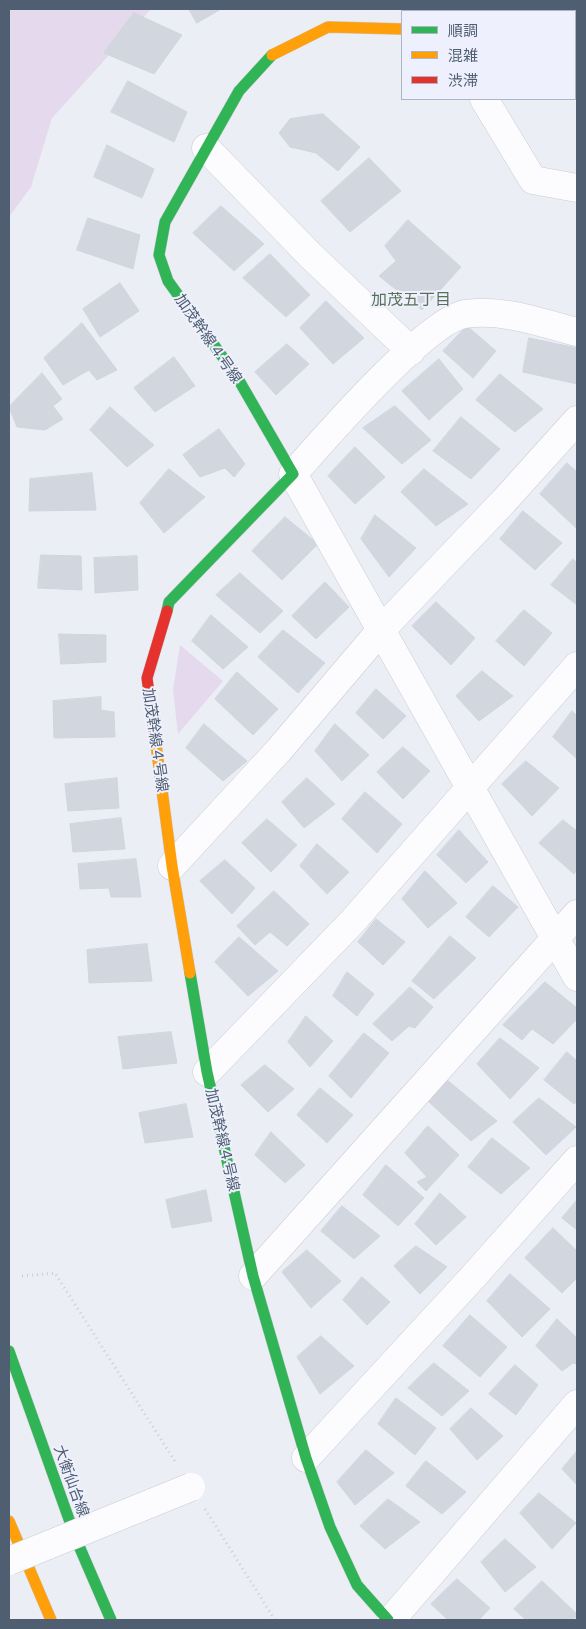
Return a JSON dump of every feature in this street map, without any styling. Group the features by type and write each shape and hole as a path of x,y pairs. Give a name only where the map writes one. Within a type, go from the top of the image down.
{"street":[{"name":"加茂幹線４号線","path":"390,1620 357,1585 330,1527 306,1458 253,1276 208,1072 172,866 147,678 169,602 293,474 237,377 168,282 159,254 165,222 239,91 274,52 328,27 401,29"},
{"path":"485,100 533,180 577,188"},
{"path":"206,148 310,255 411,351"},
{"path":"577,332 492,312 463,314 435,329 411,351 356,405 293,474 577,977"},
{"path":"172,866 279,750 381,630 504,501 577,420"},
{"path":"208,1072 352,922 577,666"},
{"path":"253,1276 577,914"},
{"path":"306,1458 472,1278 577,1160"},
{"name":"大衡仙台線","path":"9,1351 76,1538 111,1620"},
{"path":"390,1620 577,1404"},
{"path":"9,1561 191,1486"},
{"path":"9,1520 50,1620"}],"path":[{"path":"22,1276 55,1272 275,1620"}],"shaded area":[{"path":"9,9 151,9 52,118 31,187 9,217"},
{"path":"180,645 223,681 178,734 173,690"}],"building":[{"path":"189,9 221,9 197,23"},
{"path":"549,9 550,10 522,10"},
{"path":"134,13 182,35 154,74 104,53"},
{"path":"577,62 577,94 576,92"},
{"path":"128,81 187,112 174,142 111,112"},
{"path":"323,114 360,147 338,171 316,153 290,147 279,133 290,119"},
{"path":"107,145 154,169 142,198 94,177"},
{"path":"369,158 401,191 350,232 321,201"},
{"path":"221,206 264,244 234,271 193,233"},
{"path":"88,218 140,235 133,269 77,250"},
{"path":"408,220 461,267 422,310 379,276 396,261 385,246"},
{"path":"270,254 310,295 286,317 243,278"},
{"path":"120,283 139,311 100,337 83,309"},
{"path":"326,301 364,338 333,364 300,328"},
{"path":"82,323 117,370 97,380 89,370 63,385 44,358"},
{"path":"467,326 496,351 473,378 443,351"},
{"path":"529,338 577,348 577,384 523,372"},
{"path":"287,344 309,364 276,395 255,372"},
{"path":"174,357 195,386 155,412 134,388"},
{"path":"439,359 463,389 429,420 402,391"},
{"path":"42,373 62,399 53,406 63,419 45,430 17,427 9,407"},
{"path":"500,374 543,409 515,432 476,400"},
{"path":"395,406 431,440 402,464 363,428"},
{"path":"110,407 154,445 127,467 90,430"},
{"path":"461,417 500,449 471,479 433,451"},
{"path":"219,429 245,464 234,477 225,468 200,477 183,455"},
{"path":"355,447 385,477 355,504 328,476"},
{"path":"567,463 577,472 577,529 540,494"},
{"path":"169,469 205,497 164,533 140,503"},
{"path":"424,469 468,504 436,526 401,492"},
{"path":"92,473 96,510 29,511 30,479"},
{"path":"523,511 562,543 535,570 500,539"},
{"path":"375,515 416,548 389,577 361,539"},
{"path":"285,517 318,544 282,580 252,551"},
{"path":"41,555 81,556 82,590 38,588"},
{"path":"137,556 138,590 95,593 94,558"},
{"path":"573,559 577,563 577,605 551,585"},
{"path":"240,573 283,611 260,633 216,595"},
{"path":"325,582 349,607 316,639 292,616"},
{"path":"436,602 475,638 451,665 412,626"},
{"path":"524,610 552,633 524,666 496,641"},
{"path":"211,615 248,647 223,669 192,641"},
{"path":"283,630 325,663 298,693 258,657"},
{"path":"59,634 106,635 106,662 61,664"},
{"path":"482,671 513,696 479,721 456,696"},
{"path":"237,672 278,709 253,735 215,699"},
{"path":"376,689 406,716 383,739 356,713"},
{"path":"101,697 101,710 114,712 115,737 54,738 53,701"},
{"path":"572,711 577,716 577,759 553,737"},
{"path":"204,724 247,761 223,781 186,748"},
{"path":"335,724 369,755 342,781 315,751"},
{"path":"403,747 430,771 403,799 377,772"},
{"path":"526,761 559,788 532,816 502,784"},
{"path":"117,778 119,808 68,811 65,784"},
{"path":"307,778 335,804 304,828 282,802"},
{"path":"365,792 402,824 377,853 342,819"},
{"path":"121,818 125,849 73,852 70,824"},
{"path":"267,819 297,845 271,872 242,843"},
{"path":"563,820 577,831 577,870 574,874 539,843"},
{"path":"459,830 488,862 466,883 437,855"},
{"path":"317,844 349,872 327,894 300,866"},
{"path":"136,859 141,897 111,897 109,888 80,889 78,864"},
{"path":"225,860 255,888 232,914 200,881"},
{"path":"425,871 457,903 428,928 402,899"},
{"path":"493,886 518,907 489,937 466,917"},
{"path":"274,891 309,924 287,946 270,932 255,945 237,926"},
{"path":"376,919 405,942 383,965 358,942"},
{"path":"450,936 476,958 434,999 412,981"},
{"path":"239,937 278,971 248,996 215,962"},
{"path":"147,944 152,981 89,983 87,950"},
{"path":"347,972 374,994 357,1016 333,996"},
{"path":"545,982 577,1008 577,1019 553,1044 532,1029 522,1040 503,1025"},
{"path":"410,987 433,1007 415,1028 409,1026 392,1041 373,1024"},
{"path":"306,1016 333,1041 310,1067 288,1042"},
{"path":"171,1032 177,1063 123,1069 118,1037"},
{"path":"364,1033 389,1053 351,1098 329,1076"},
{"path":"500,1038 539,1068 510,1099 477,1064"},
{"path":"567,1052 577,1061 577,1101 574,1104 544,1080"},
{"path":"265,1065 294,1089 268,1112 241,1085"},
{"path":"447,1080 497,1121 471,1141 428,1101"},
{"path":"320,1088 353,1115 327,1143 297,1115"},
{"path":"539,1098 576,1127 546,1155 513,1122"},
{"path":"186,1104 193,1137 145,1143 139,1113"},
{"path":"428,1126 459,1155 426,1191 417,1182 427,1177 405,1153"},
{"path":"271,1132 305,1165 285,1183 255,1155"},
{"path":"492,1138 530,1168 501,1194 468,1167"},
{"path":"386,1165 424,1198 398,1226 363,1195"},
{"path":"206,1190 212,1221 172,1228 166,1200"},
{"path":"440,1193 466,1217 436,1245 415,1224"},
{"path":"577,1200 577,1230 562,1218"},
{"path":"342,1206 380,1236 354,1259 321,1231"},
{"path":"553,1228 577,1251 577,1278 562,1293 525,1258"},
{"path":"416,1246 447,1267 420,1294 394,1266"},
{"path":"307,1250 341,1281 311,1308 282,1272"},
{"path":"510,1274 550,1309 522,1337 487,1301"},
{"path":"362,1277 390,1302 367,1325 343,1300"},
{"path":"470,1315 507,1347 480,1377 443,1346"},
{"path":"557,1319 577,1338 577,1364 573,1363 562,1371 536,1346"},
{"path":"321,1336 354,1366 320,1394 297,1357"},
{"path":"434,1363 469,1391 442,1416 408,1388"},
{"path":"515,1365 538,1385 516,1415 489,1394"},
{"path":"396,1398 436,1428 415,1455 378,1424"},
{"path":"471,1408 503,1436 477,1460 450,1429"},
{"path":"366,1450 394,1473 355,1505 337,1482"},
{"path":"577,1451 577,1485 562,1469"},
{"path":"426,1461 466,1492 442,1514 406,1486"},
{"path":"539,1493 576,1523 552,1549 520,1513"},
{"path":"388,1499 420,1522 385,1549 360,1526"},
{"path":"505,1539 536,1567 505,1592 481,1562"},
{"path":"457,1579 490,1608 479,1620 448,1620 431,1604"},
{"path":"542,1581 577,1614 573,1620 526,1620 514,1609"}],"traffic: fast":[{"path":"167,611 169,602 293,474 237,377 168,281 159,255 165,222 239,91 272,55"},
{"path":"190,973 207,1072 253,1276 306,1458 330,1527 357,1585 388,1620"},
{"path":"9,1351 76,1539 111,1620"}],"traffic: slow":[{"path":"272,55 328,27 401,29"},
{"path":"155,737 172,866 190,973"},
{"path":"9,1521 51,1620"}],"traffic: jam":[{"path":"155,737 147,678 167,611"}],"district":[{"name":"加茂五丁目","path":"411,300"}]}
